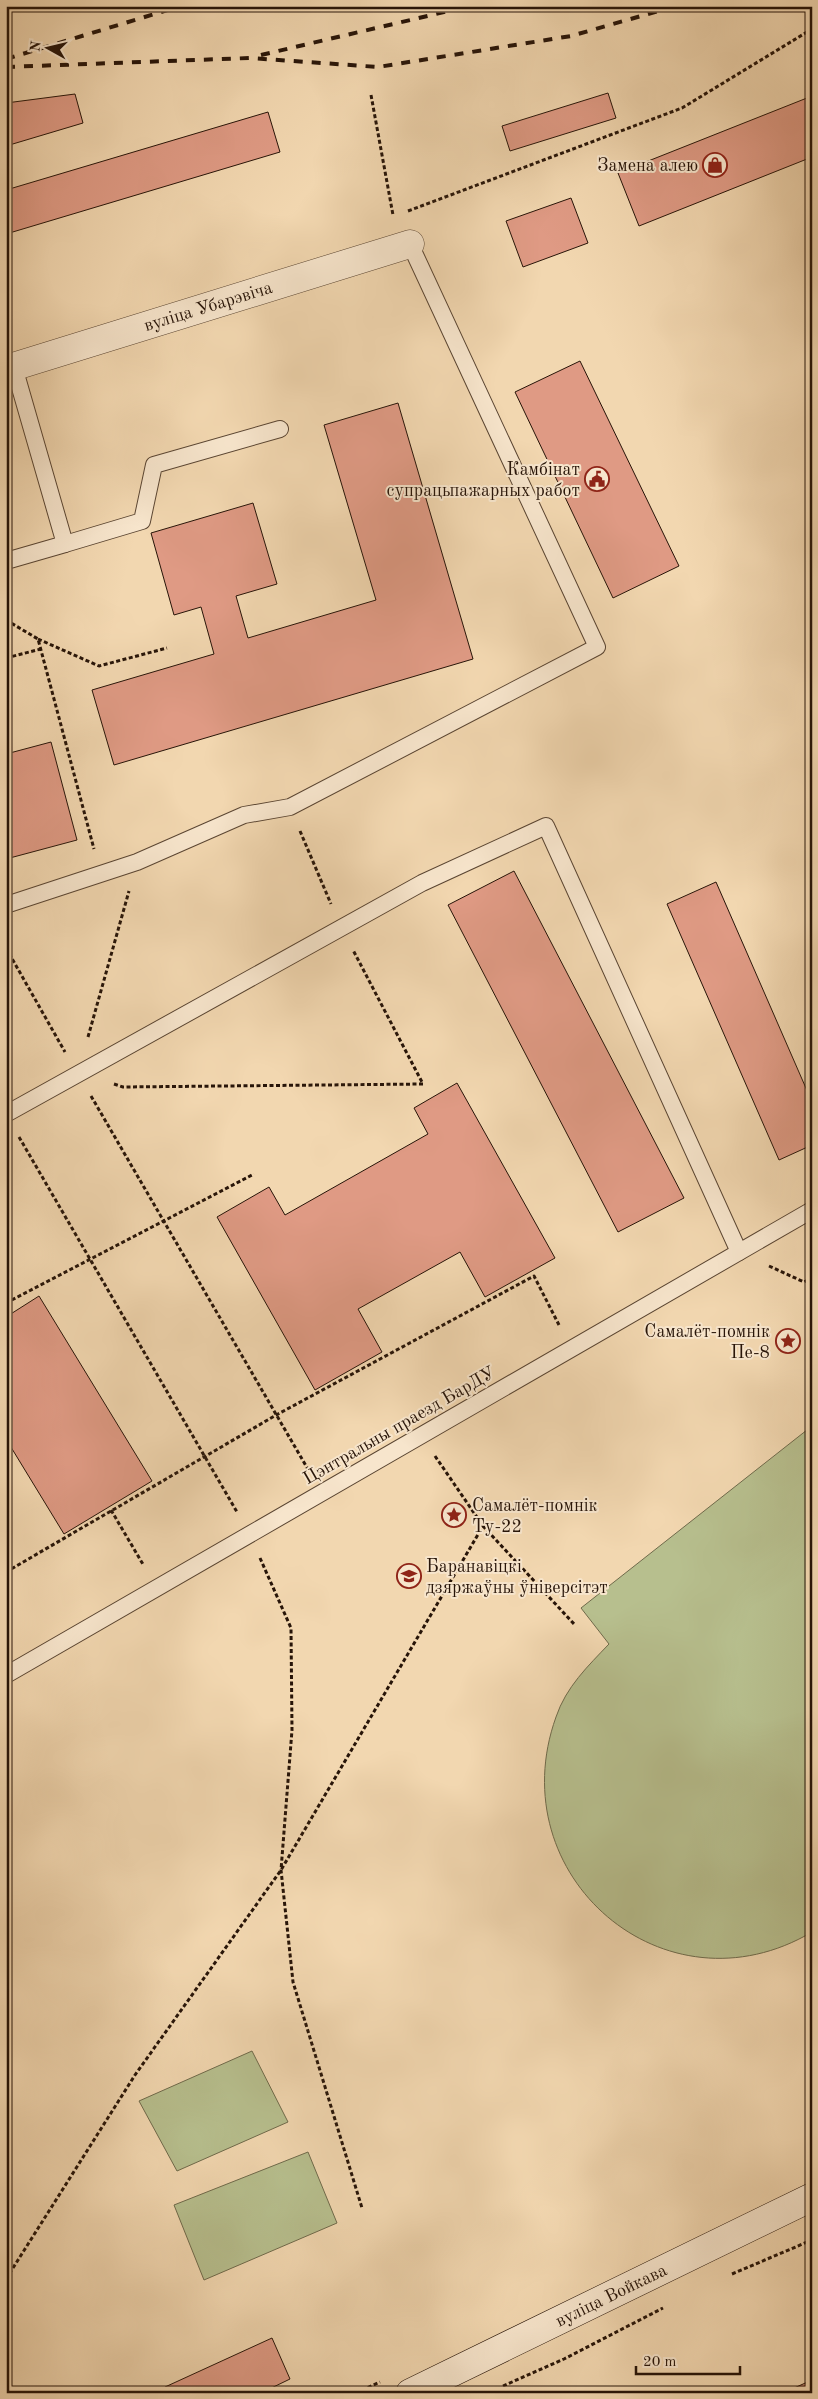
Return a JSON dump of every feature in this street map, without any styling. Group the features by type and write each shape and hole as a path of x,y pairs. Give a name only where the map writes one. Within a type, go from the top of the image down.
{"main road":[{"name":"вуліца Убарэвіча","path":"10,368 410,244"},
{"name":"вуліца Войкава","path":"410,2393 812,2197"}],"lane":[{"path":"6,905 137,862 244,815 290,807 597,647 410,244"},
{"path":"10,368 65,544"},
{"path":"6,561 142,521 154,465 280,429"},
{"path":"6,1114 422,883 546,826 739,1252"},
{"name":"Цэнтральны праезд БарДУ","path":"6,1675 812,1210"}],"path":[{"path":"393,216 682,108 812,28"},
{"path":"371,95 393,216 410,244"},
{"path":"6,620 38,639 99,666 167,648"},
{"path":"38,639 101,874"},
{"path":"6,658 40,649"},
{"path":"78,1074 123,1086 424,1084 341,928 290,807"},
{"path":"78,1074 137,862"},
{"path":"6,948 278,1414 321,1493"},
{"path":"16,1132 250,1534 291,1628 292,1730 280,1870 293,1982 362,2208"},
{"path":"6,1304 254,1174"},
{"path":"739,1252 804,1282 812,1278"},
{"path":"6,1572 278,1414 534,1276 572,1348"},
{"path":"421,1436 483,1526 575,1625"},
{"path":"111,1510 157,1588"},
{"path":"6,2279 136,2075 280,1870 483,1526"},
{"path":"729,2275 812,2240"},
{"path":"496,2389 564,2359 668,2306"}],"green space":[{"path":"812,1426 812,1932 756,1954 702,1957 651,1944 608,1917 573,1878 551,1830 545,1775 556,1717 560,1706 572,1687 609,1644 581,1608"},
{"path":"252,2051 288,2122 177,2171 139,2101"},
{"path":"308,2152 337,2223 204,2280 174,2205"}],"building":[{"path":"608,93 616,118 510,151 502,126"},
{"path":"75,94 83,123 6,146 6,103"},
{"name":"Замена алею","path":"812,96 812,157 639,226 618,173"},
{"path":"268,112 280,152 6,234 6,190"},
{"path":"571,198 588,243 523,267 506,221"},
{"name":"Камбінат супрацьпажарных работ","path":"580,361 679,566 613,598 515,392"},
{"path":"398,403 473,659 114,765 92,690 214,654 201,607 174,615 151,533 253,503 277,584 236,596 248,638 376,600 324,425"},
{"path":"51,742 77,840 6,859 6,754"},
{"path":"514,871 684,1198 618,1232 448,905"},
{"path":"716,882 812,1102 812,1145 779,1160 667,904"},
{"path":"457,1083 555,1258 485,1297 460,1252 358,1309 382,1352 315,1390 217,1217 269,1187 285,1215 428,1134 414,1108"},
{"path":"39,1296 152,1481 64,1534 6,1439 6,1317"},
{"path":"272,2338 290,2379 261,2393 167,2393 165,2387"},
{"path":"812,2380 812,2393 783,2393"}],"railway":[{"path":"6,59 181,6"},
{"path":"261,55 470,6"},
{"path":"6,67 250,58 378,67 571,36 676,6"}],"place":[{"name":"Замена алею","path":"715,165"},
{"name":"Камбінат супрацьпажарных работ","path":"597,479"},
{"name":"Самалёт-помнік Пе-8","path":"788,1341"},
{"name":"Самалёт-помнік Ту-22","path":"454,1515"},
{"name":"Баранавіцкі дзяржаўны ўніверсітэт","path":"409,1576"}]}
